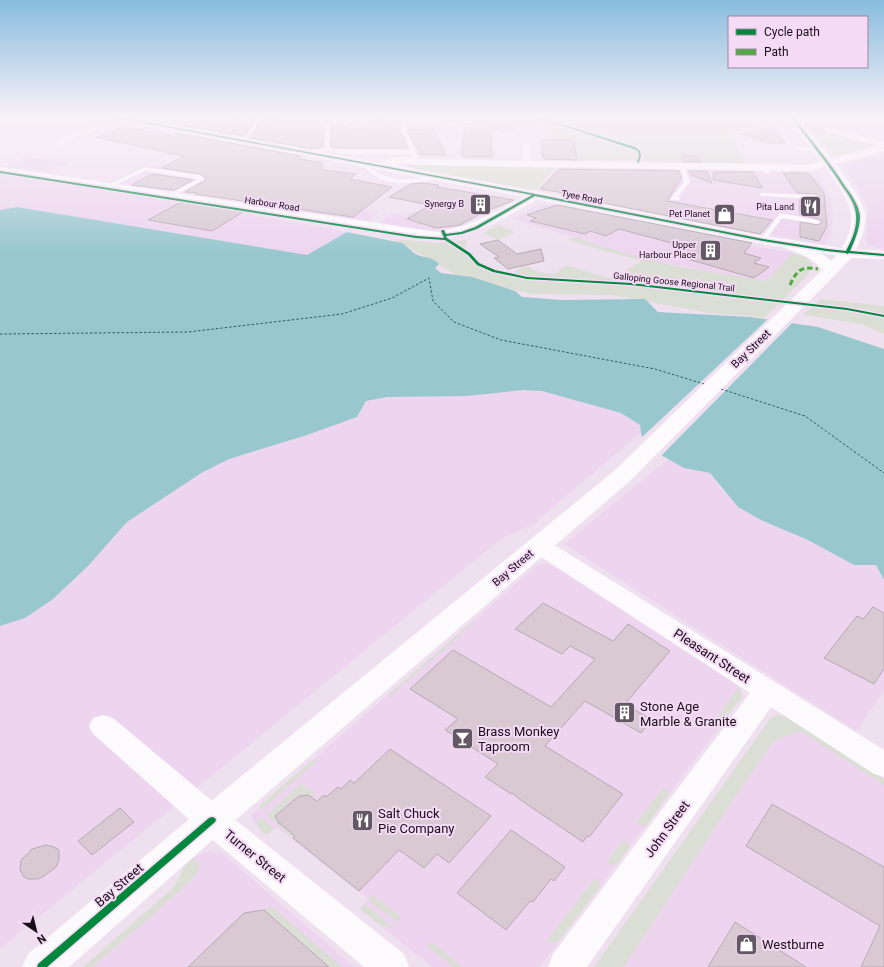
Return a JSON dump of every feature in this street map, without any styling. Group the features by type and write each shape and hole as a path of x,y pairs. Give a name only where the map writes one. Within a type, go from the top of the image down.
{"main road":[{"name":"Tyee Road","path":"359,162 763,240 847,252 884,255"},
{"name":"Bay Street","path":"41,967 212,820 622,476 824,277 847,252 856,234 858,214 854,203 828,164"},
{"path":"856,234 862,244 884,251"},
{"path":"785,243 818,256 824,261 824,277"}],"street":[{"path":"389,168 403,162"},
{"path":"511,162 663,163 765,170 778,164 810,168 834,162"},
{"name":"Harbour Road","path":"0,170 437,236 462,233 476,228 534,195"},
{"name":"Pleasant Street","path":"540,546 884,765"},
{"name":"John Street","path":"566,967 767,691"},
{"name":"Turner Street","path":"103,726 212,820 391,967"}],"lane":[{"path":"364,163 374,175 387,180 408,181 439,177"},
{"path":"678,200 673,199 689,184 682,165"},
{"path":"108,186 144,169 200,177 202,179 170,196"},
{"path":"762,195 816,197"},
{"path":"763,240 781,215 818,222"}],"shaded area":[{"path":"14,162 69,163 48,172 5,166"},
{"path":"697,162 746,162 746,163"},
{"path":"857,162 884,162 884,249 871,246 866,242 868,205 844,166"},
{"path":"151,164 223,175 189,194 112,182 143,165 147,166"},
{"path":"409,165 555,168 535,191 408,168 407,167"},
{"path":"614,168 817,173 831,199 833,216 831,234 824,245 591,200"},
{"path":"0,174 181,202 347,232 307,255 17,207 0,210"},
{"path":"293,199 379,212 367,221 280,208"},
{"path":"546,204 716,236 747,245 793,253 767,281 737,277 653,261 513,219 539,205"},
{"path":"427,207 477,218 461,226 439,230 426,230 379,223 392,213 406,216 414,211 419,212"},
{"path":"498,225 516,232 497,240 483,233"},
{"path":"573,237 628,254 680,267 767,281 793,253 806,257 812,264 808,275 764,318 743,315 714,314 611,295 531,294 456,275 394,239 437,243 467,240 465,248 484,265 513,273 525,265 539,272 555,274 565,265 612,279 641,261 568,240"},
{"path":"821,299 884,306 884,334 861,324 803,315"},
{"path":"523,390 542,391 621,413 640,425 642,432 534,524 501,539 0,949 0,626 25,618 88,566 127,522 203,472 229,459 304,436 357,417 366,401 387,397 467,396"},
{"path":"668,459 684,468 710,473 723,491 761,520 808,540 854,565 876,565 884,580 884,691 856,731 564,544"},
{"path":"543,563 553,566 733,682 740,688 742,697 540,967 432,967 360,909 368,899 280,830 274,828 269,834 264,834 252,820 251,815 535,567"},
{"path":"471,623 474,623 388,698 389,694"},
{"path":"740,688 742,697 723,722 714,721 737,690"},
{"path":"775,715 780,715 884,779 884,967 594,967 770,719"},
{"path":"775,715 785,716 794,721 884,779 884,785 800,731 774,741 741,788 624,967 594,967 770,719"},
{"path":"318,760 262,809 259,806 311,761"},
{"path":"301,783 315,793 310,797 301,795 292,800 277,814 276,817 278,822 295,836 293,838 269,817 268,814"},
{"path":"664,787 669,794 646,826 636,823"},
{"path":"262,818 274,828 269,834 264,834 255,823"},
{"path":"624,839 630,847 616,865 606,863"},
{"path":"209,851 222,853 354,967 83,967 174,887 184,867 192,858"},
{"path":"192,858 199,862 199,868 190,882 93,967 83,967 174,887 184,867"},
{"path":"596,877 600,887 558,942 546,942"},
{"path":"373,895 399,916 397,922 368,900"},
{"path":"365,904 393,927 381,926 360,909"},
{"path":"271,906 342,967 320,967 324,962 264,910"},
{"path":"429,943 433,943 462,967 454,967 427,946"}],"water":[{"path":"17,207 307,255 347,232 402,243 417,255 436,261 439,264 435,268 441,273 472,277 515,291 522,297 562,300 645,299 658,312 750,317 818,327 884,349 884,580 876,565 854,565 808,540 761,520 738,507 710,473 684,468 643,445 640,425 621,413 542,391 523,390 467,396 387,397 366,401 357,417 304,436 229,459 203,472 127,522 88,566 53,599 25,618 0,626 0,210"}],"pier":[{"path":"769,318 794,321 660,457 641,445 640,439"}],"building":[{"path":"173,162 317,162 322,163 322,170 356,174 350,179 392,187 353,217 185,192 206,180 206,178 200,174 162,168"},
{"path":"559,169 679,171 681,178 667,201 772,220 760,234 578,198 582,196 540,189"},
{"path":"689,171 706,171 712,183 691,175"},
{"path":"714,172 753,172 762,188 713,180"},
{"path":"783,173 808,173 824,193 827,226 819,241 800,237 800,222 818,225 822,222 818,219 800,215 799,200 816,200 820,197 816,194 797,193"},
{"path":"152,174 193,180 174,190 132,185"},
{"path":"422,183 439,185 437,187 514,200 480,214 460,225 436,228 407,219 430,205 389,197 411,184"},
{"path":"181,202 243,212 212,231 148,220"},
{"path":"557,205 752,243 744,253 761,258 754,263 769,267 754,278 670,254 683,246 619,229 606,236 590,231 585,234 530,221 536,218 527,215"},
{"path":"498,240 517,254 541,249 544,261 508,269 494,258 499,257 480,244"},
{"path":"543,603 613,641 628,624 670,651 625,704 652,720 641,733 585,701 545,746 623,794 589,837 587,836 583,842 512,793 511,794 485,777 498,764 445,730 458,719 410,689 453,650 551,707 595,659 570,646 562,654 515,629"},
{"path":"873,607 884,613 884,669 874,684 824,658 857,616 863,619"},
{"path":"390,749 491,816 449,863 437,854 424,868 399,850 359,891 293,838 295,836 278,822 275,816 299,796 308,795 317,801 324,795 326,797 338,787 341,789 350,780 354,783"},
{"path":"772,804 884,867 884,967 861,967 880,926 746,846"},
{"path":"120,808 134,822 92,855 78,841"},
{"path":"511,830 565,867 554,881 551,879 533,902 530,901 506,930 457,893"},
{"path":"46,845 59,850 59,860 56,867 38,879 28,879 24,877 20,870 21,860 32,849"},
{"path":"264,910 329,967 188,967 244,913"},
{"name":"Westburne","path":"735,922 806,967 708,967"}],"ferry route":[{"path":"0,334 188,332 342,314 392,298 429,278 433,301 454,322 501,340 655,369 704,384"},
{"path":"721,389 805,416 884,473"}],"marked path":[{"path":"790,285 796,273 802,269 818,269"}],"cycle path":[{"path":"358,162 520,192 763,240 827,250 884,255"},
{"path":"827,162 849,193 858,214 857,229 847,253"},
{"path":"0,172 416,237 446,239"},
{"path":"445,235 462,233 476,228 535,195"},
{"name":"Galloping Goose Regional Trail","path":"443,231 446,239 469,254 478,264 494,271 527,278 631,284 847,309 884,316"},
{"path":"41,967 212,820"}],"place":[{"name":"Synergy B","path":"480,204"},
{"name":"Pita Land","path":"810,207"},
{"name":"Pet Planet","path":"725,214"},
{"name":"Upper Harbour Place","path":"711,250"},
{"name":"Stone Age Marble & Granite","path":"624,713"},
{"name":"Brass Monkey Taproom","path":"462,738"},
{"name":"Salt Chuck Pie Company","path":"362,820"},
{"name":"Westburne","path":"746,944"}]}
